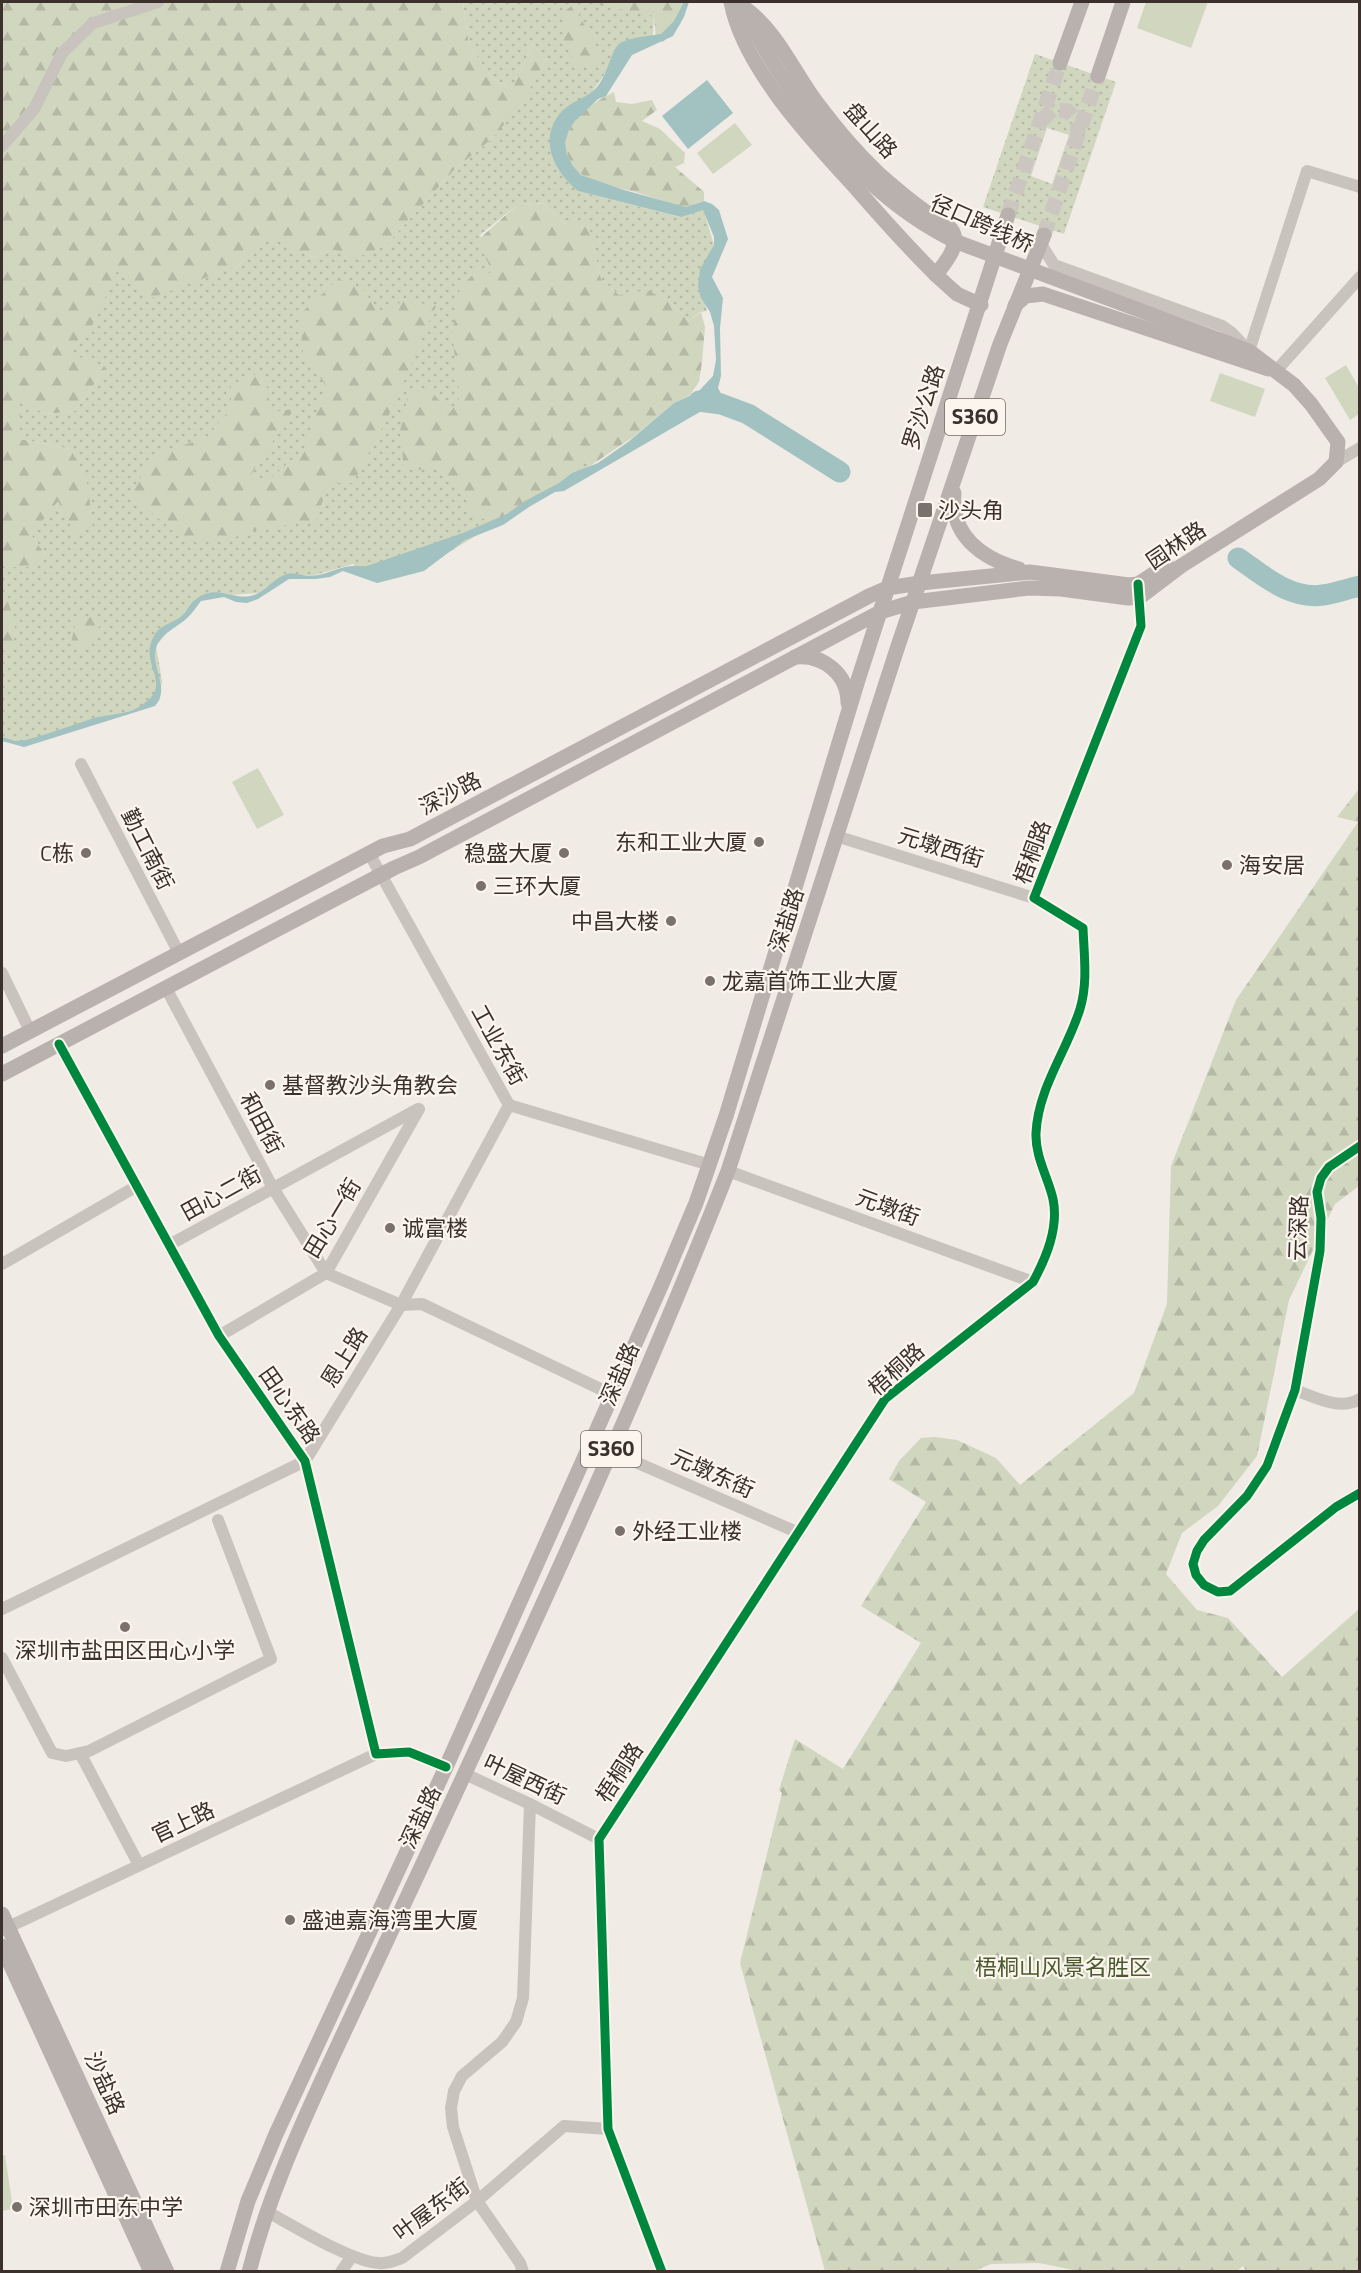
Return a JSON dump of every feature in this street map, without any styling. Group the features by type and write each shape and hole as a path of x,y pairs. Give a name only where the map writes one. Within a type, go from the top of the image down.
{"main road":[{"path":"1060,63 1082,2"},
{"path":"1098,76 1123,2"},
{"path":"737,3 733,14 744,40 784,105 808,135 936,275 957,294 981,305"},
{"name":"径口跨线桥","path":"737,3 800,103 841,151 886,195 921,223 957,242 1249,351"},
{"name":"盘山路","path":"737,3 760,20 773,34 817,103 869,164 907,198 949,227 954,234 953,249 936,275"},
{"name":"罗沙公路","path":"880,612 981,305 1008,215"},
{"name":"S360","path":"913,602 1000,344 1043,239"},
{"path":"1015,305 1026,296 1043,294 1276,371"},
{"path":"1249,351 1294,386 1311,404 1338,442 1336,462"},
{"name":"园林路","path":"913,602 1038,588 1128,598 1314,470 1336,462"},
{"path":"955,478 954,513 965,539 974,548 996,561 1030,572"},
{"name":"园林路","path":"920,583 1030,572 1129,585 1139,590"},
{"name":"深沙路","path":"2,1046 369,853 383,846 410,839 832,615 887,588 920,583"},
{"name":"深沙路","path":"2,1074 419,857 880,612 913,602"},
{"name":"深盐路","path":"249,2271 267,2211 297,2134 465,1774 610,1451 729,1171 913,602"},
{"name":"深盐路","path":"227,2271 248,2201 276,2134 446,1767 680,1242 710,1165 880,612"},
{"path":"792,658 804,656 815,658 831,666 846,687 847,715"},
{"path":"591,1442 610,1451"},
{"name":"沙盐路","path":"4,1924 163,2271"},
{"name":"沙盐路","path":"2,1946 163,2271"},
{"path":"215,2271 229,2261 234,2247"}],"street":[{"path":"2,146 33,109 62,53 93,23 158,2"},
{"path":"1043,239 1054,265 1222,326 1249,351 1307,171 1359,187"},
{"path":"1276,371 1359,278"},
{"name":"园林路","path":"1336,462 1359,448"},
{"name":"梧桐路","path":"599,1839 885,1399 1033,1282 1044,1262 1052,1237 1054,1217 1053,1199 1038,1153 1036,1134 1039,1109 1047,1085 1074,1025 1085,984 1083,928 1034,898 1141,626 1139,590"},
{"name":"勤工南街","path":"81,764 178,953"},
{"name":"元墩西街","path":"836,836 1034,898"},
{"name":"工业东街","path":"369,853 509,1105 710,1165"},
{"path":"2,973 30,1031"},
{"name":"和田街","path":"166,988 273,1188 326,1273"},
{"name":"田心东路","path":"59,1044 219,1336 305,1461 376,1754"},
{"name":"恩上路","path":"305,1461 401,1305 509,1105"},
{"name":"田心二街","path":"169,1245 419,1109"},
{"name":"田心一街","path":"219,1336 326,1273 419,1109"},
{"name":"云深路","path":"1359,1146 1329,1167 1321,1178 1317,1192 1321,1218 1320,1251 1295,1390 1267,1466 1247,1496 1201,1545 1193,1564 1196,1575 1204,1586 1218,1593 1230,1591 1336,1507 1359,1493"},
{"name":"元墩街","path":"729,1171 1033,1282"},
{"path":"2,1264 137,1186"},
{"path":"326,1273 401,1305 422,1304 613,1395"},
{"path":"1295,1390 1324,1401 1344,1404 1359,1399"},
{"name":"元墩东街","path":"610,1451 799,1533"},
{"path":"2,1609 305,1461"},
{"path":"2,1658 52,1753 66,1756 89,1751 271,1659 218,1520"},
{"path":"376,1754 409,1752 446,1767"},
{"path":"80,1753 139,1865"},
{"name":"官上路","path":"4,1924 139,1865 376,1754"},
{"name":"叶屋西街","path":"465,1774 599,1839"},
{"path":"523,2271 520,2262 477,2201 453,2127 451,2108 454,2091 462,2076 502,2042 516,2022 523,1998 530,1804"},
{"path":"599,1839 609,2129 662,2271"},
{"name":"叶屋东街","path":"267,2211 352,2256 378,2263 391,2263 402,2258 477,2201 564,2126 609,2129"},
{"path":"341,2271 352,2256"}],"green space":[{"path":"2,2 463,2 469,45 491,77 512,89 533,44 547,58 524,99 494,137 454,170 385,246 356,258 333,249 314,258 271,238 239,265 149,299 118,269 94,323 67,352 106,367 75,411 46,414 20,401 20,439 70,449 86,476 93,525 76,537 58,501 31,535 48,558 25,568 2,566"},
{"path":"463,2 599,2 627,7 654,16 653,36 611,63 592,92 560,115 578,191 680,217 702,205 714,245 699,276 707,311 700,312 689,321 670,302 619,295 601,279 587,221 566,225 543,203 516,206 480,235 590,466 415,573 377,583 353,564 312,576 286,574 258,593 200,597 156,646 162,681 159,701 24,747 2,737 2,562 46,555 31,535 70,449 20,439 20,400 46,414 75,411 106,367 66,353 118,269 239,265 271,237 314,258 333,249 385,246 454,170 494,137 547,59 533,44 512,89 491,77 469,45"},
{"path":"599,2 687,2 680,24 663,42 656,41 654,16 599,5"},
{"path":"1146,2 1208,2 1191,48 1137,28"},
{"path":"573,5 598,49 601,61 591,67 575,63 563,39 562,13"},
{"path":"1035,54 1116,82 1064,234 983,207","holes":["1047,128 1069,135 1052,184 1031,176"]},
{"path":"614,92 616,102 632,104 652,100 657,110 642,121 660,129 685,153 684,163 675,167 704,192 704,201 683,207 594,181 576,170 566,149 571,128 585,110"},
{"path":"735,123 752,145 713,174 697,153"},
{"path":"543,203 566,225 587,220 601,279 619,295 647,290 670,302 689,321 701,312 705,327 702,362 699,382 690,395 674,403 633,437 590,466 582,451 577,478 496,522 472,516 463,492 441,469 404,470 400,431 409,392 431,391 450,413 460,397 452,334 460,287 479,269 493,274 478,240 516,206"},
{"path":"339,279 365,291 380,318 403,300 436,306 394,405 353,483 329,483 315,522 261,528 230,539 186,542 131,495 152,456 207,437 231,408 231,386 264,370 271,412 294,409 250,476 264,484 304,449 326,386 303,353 300,314"},
{"path":"1346,365 1359,388 1359,414 1350,420 1325,378"},
{"path":"1220,373 1265,389 1255,417 1210,401"},
{"path":"8,600 15,627 13,653 2,650 2,602"},
{"path":"86,616 104,620 81,652 71,643 76,621"},
{"path":"258,768 284,815 257,829 232,782"},
{"name":"梧桐山风景名胜区","path":"1359,789 1359,1186 1335,1204 1289,1300 1257,1456 1218,1506 1182,1533 1166,1574 1197,1610 1228,1618 1282,1677 1359,1609 1359,2271 1247,2272 1243,2266 1236,2272 1083,2272 1039,2263 991,2264 972,2272 825,2271 740,1963 782,1793 779,1790 795,1739 843,1769 921,1643 861,1606 926,1502 889,1479 899,1461 921,1438 957,1440 996,1458 1020,1485 1134,1393 1167,1304 1171,1166 1236,1000 1358,822 1337,817"},
{"path":"5,2155 13,2209 2,2211 2,2156"}],"water":[{"path":"684,2 689,2 684,17 673,36 632,55 606,96 598,99 575,121 565,143 567,155 581,175 624,190 686,207 704,201 719,210 728,239 712,277 723,298 720,328 721,376 718,388 723,397 710,409 705,409 564,491 555,492 503,525 465,540 424,571 377,583 343,571 330,577 289,579 258,599 247,603 236,602 224,597 201,601 188,617 158,643 155,655 161,692 155,706 24,747 2,741 2,737 15,741 26,740 91,719 140,707 153,694 156,687 150,646 156,632 183,615 200,596 211,592 244,597 255,595 288,574 311,576 344,567 364,567 463,533 507,514 572,473 598,463 628,442 674,403 698,392 713,376 716,360 714,326 698,286 700,269 714,245 714,237 703,210 681,217 578,191 569,183 556,164 550,143 551,132 562,111 598,86 617,46 630,39 661,34 674,21"},
{"path":"707,80 733,113 688,149 662,116"}],"waterway":[{"path":"699,401 721,404 748,414 840,472"},
{"path":"1238,558 1278,585 1299,594 1323,595 1360,586"}],"tunnel":[{"path":"1008,215 1060,63"},
{"path":"1044,235 1098,76"},
{"path":"1041,121 1052,110 1068,111 1078,123 1078,134"}],"cycle path":[{"path":"662,2272 608,2129 599,1839 885,1399 1033,1282 1042,1263 1053,1232 1054,1210 1051,1191 1036,1142 1038,1116 1047,1085 1080,1009 1085,969 1083,928 1034,898 1141,626 1138,584"},
{"path":"59,1044 219,1336 305,1461 376,1754 409,1752 446,1767"},
{"path":"1360,1146 1329,1167 1321,1178 1317,1192 1321,1218 1320,1251 1295,1390 1267,1466 1247,1496 1204,1540 1193,1564 1196,1575 1204,1585 1218,1592 1230,1591 1336,1507 1360,1493"}],"place":[{"name":"沙头角","path":"925,510"},
{"name":"东和工业大厦","path":"759,842"},
{"name":"C栋","path":"86,853"},
{"name":"稳盛大厦","path":"564,853"},
{"name":"海安居","path":"1227,865"},
{"name":"三环大厦","path":"481,886"},
{"name":"中昌大楼","path":"671,921"},
{"name":"龙嘉首饰工业大厦","path":"710,981"},
{"name":"基督教沙头角教会","path":"270,1085"},
{"name":"诚富楼","path":"390,1228"},
{"name":"外经工业楼","path":"620,1531"},
{"name":"深圳市盐田区田心小学","path":"125,1627"},
{"name":"盛迪嘉海湾里大厦","path":"290,1920"},
{"name":"深圳市田东中学","path":"17,2207"}]}
